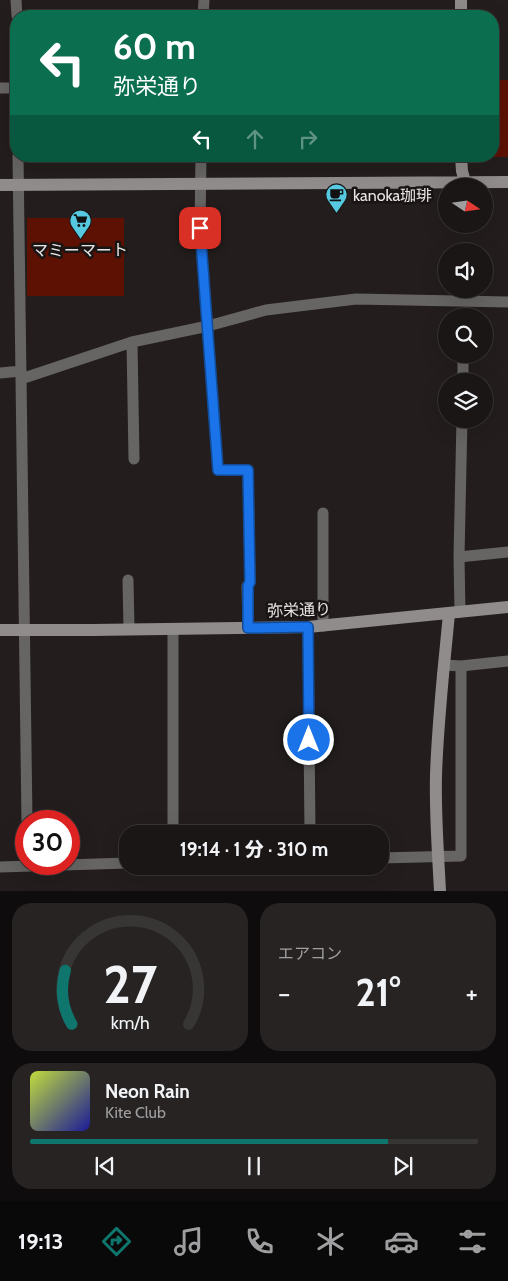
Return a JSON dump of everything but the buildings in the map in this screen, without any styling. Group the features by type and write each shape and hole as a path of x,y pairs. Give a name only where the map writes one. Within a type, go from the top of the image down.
{"street":[{"path":"18,162 27,810"},
{"path":"201,162 200,228 218,470 248,470 250,582 248,586 248,628"},
{"path":"462,162 464,178"},
{"path":"0,185 438,182"},
{"path":"493,182 508,182"},
{"path":"0,374 21,375 132,342 208,326 266,310 356,299 508,302"},
{"path":"132,342 134,459"},
{"path":"440,891 436,826 438,729 444,670 455,613 459,558 462,428"},
{"path":"323,513 323,626"},
{"path":"459,558 508,552"},
{"path":"128,580 129,629"},
{"name":"弥栄通り","path":"0,630 308,627 508,607"},
{"path":"308,627 310,825"},
{"path":"174,629 174,825"},
{"path":"444,670 461,666 508,661"},
{"path":"389,858 461,856 461,666"},
{"path":"80,864 119,863"},
{"path":"0,867 15,866"}],"place":[{"name":"kanoka珈琲","path":"337,214"},
{"name":"マミーマート","path":"80,240"}],"route":[{"path":"200,228 218,470 248,470 250,582 248,586 248,628 308,627 309,740"}]}
